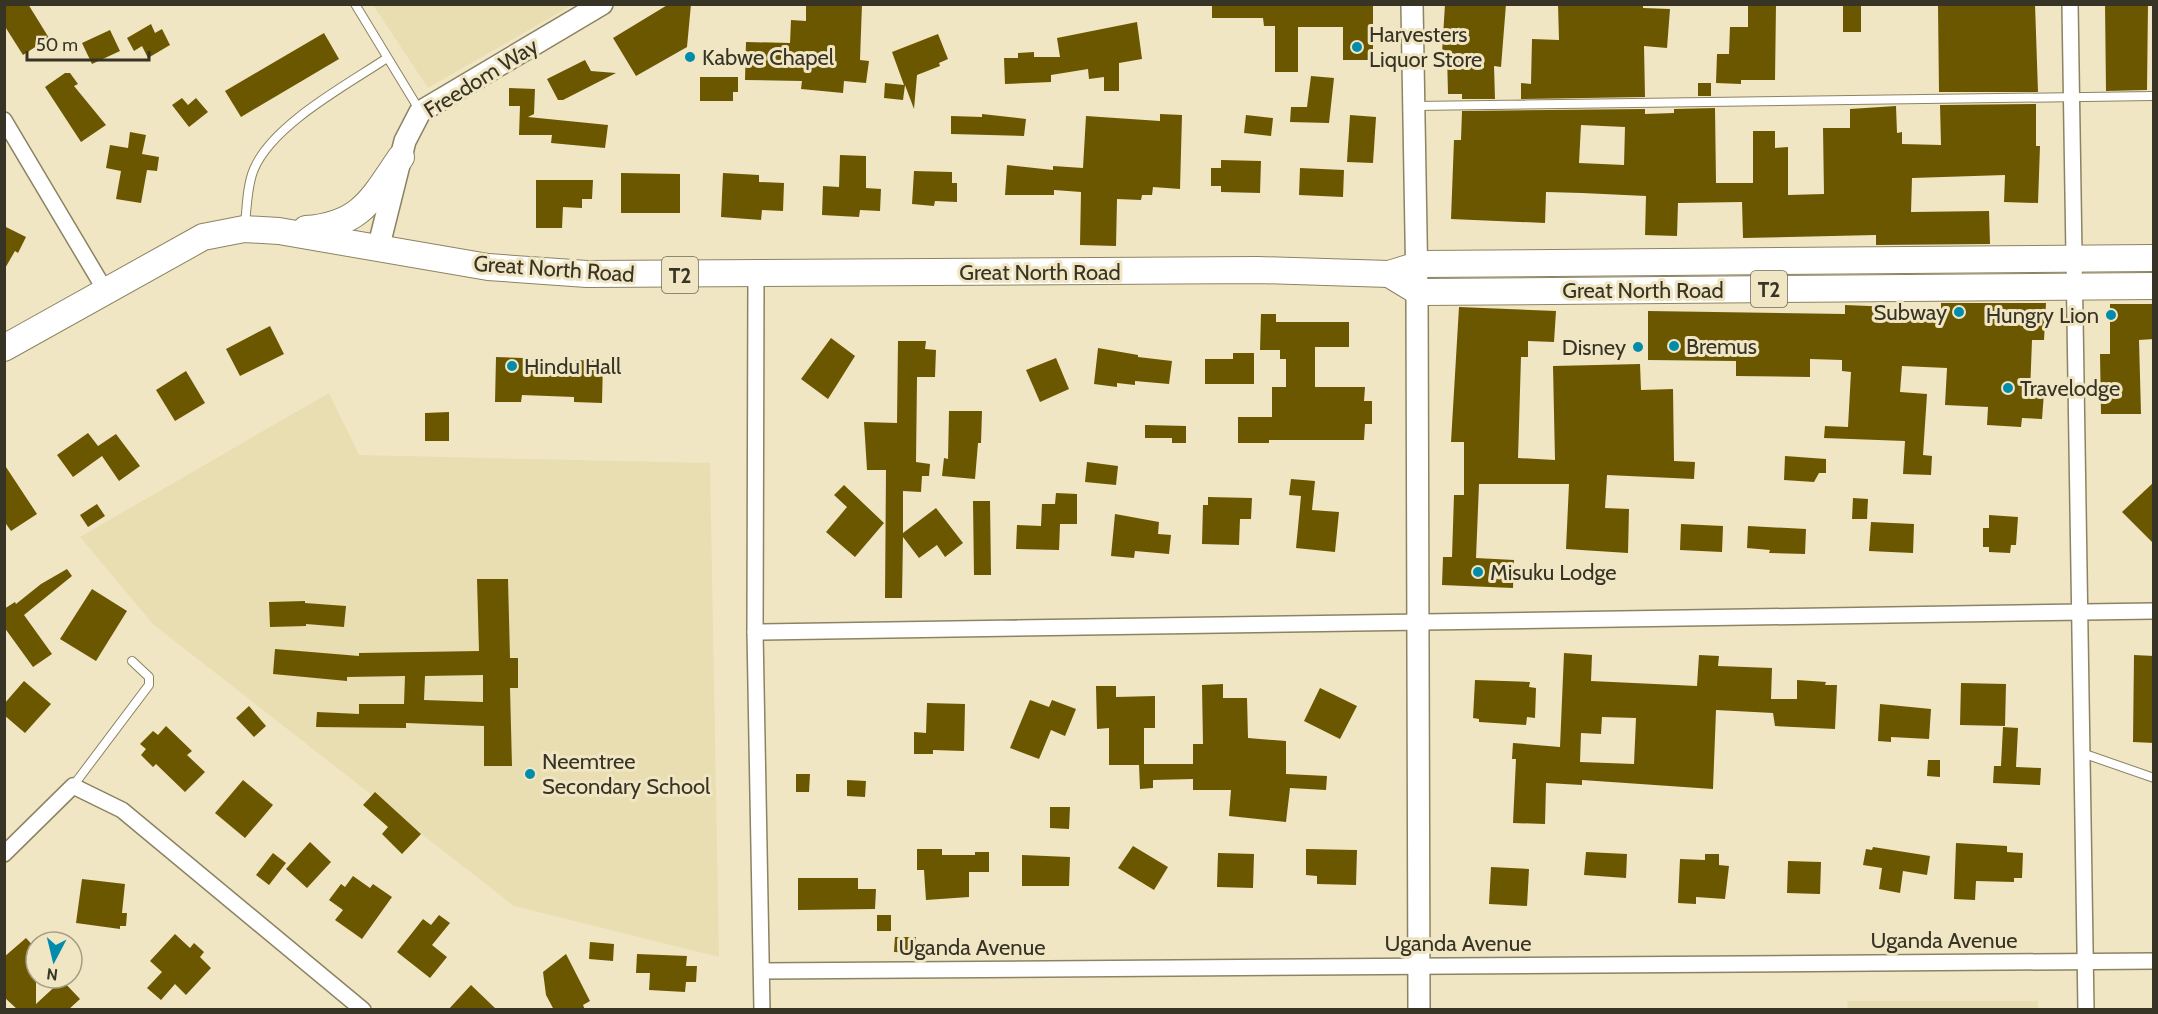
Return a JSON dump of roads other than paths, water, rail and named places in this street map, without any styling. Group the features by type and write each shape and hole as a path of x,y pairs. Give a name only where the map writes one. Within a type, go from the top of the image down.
{"highway":[{"path":"279,231 331,227 349,219 374,195 400,157"},
{"name":"Great North Road","path":"4,348 203,237 244,229 279,231 378,249 535,272 756,274 1258,270 1389,274 1416,264 2154,258"},
{"name":"Great North Road","path":"1389,274 1417,291 2154,286"}],"main road":[{"name":"Freedom Way","path":"378,249 392,203 400,157 420,112 602,4"},
{"path":"1412,4 1417,291 1419,1010"}],"street":[{"path":"2070,4 2086,1010"},
{"path":"4,120 105,290"},
{"path":"756,274 755,632 762,1010"},
{"path":"755,632 2154,611"},
{"path":"4,854 73,786 122,810 363,1010"},
{"name":"Uganda Avenue","path":"763,971 2154,961"}],"lane":[{"path":"355,4 420,112"},
{"path":"244,229 253,171 266,147 288,126 387,58"},
{"path":"1415,106 2072,95 2154,96"},
{"path":"73,786 149,685 149,677 132,661"},
{"path":"2082,753 2154,778"}],"place":[{"name":"Harvesters Liquor Store","path":"1357,47"},
{"name":"Kabwe Chapel","path":"690,57"},
{"name":"Subway","path":"1959,312"},
{"name":"Hungry Lion","path":"2111,315"},
{"name":"Bremus","path":"1674,346"},
{"name":"Disney","path":"1638,347"},
{"name":"Hindu Hall","path":"512,366"},
{"name":"Travelodge","path":"2008,388"},
{"name":"Misuku Lodge","path":"1478,572"},
{"name":"Neemtree Secondary School","path":"530,774"}]}
